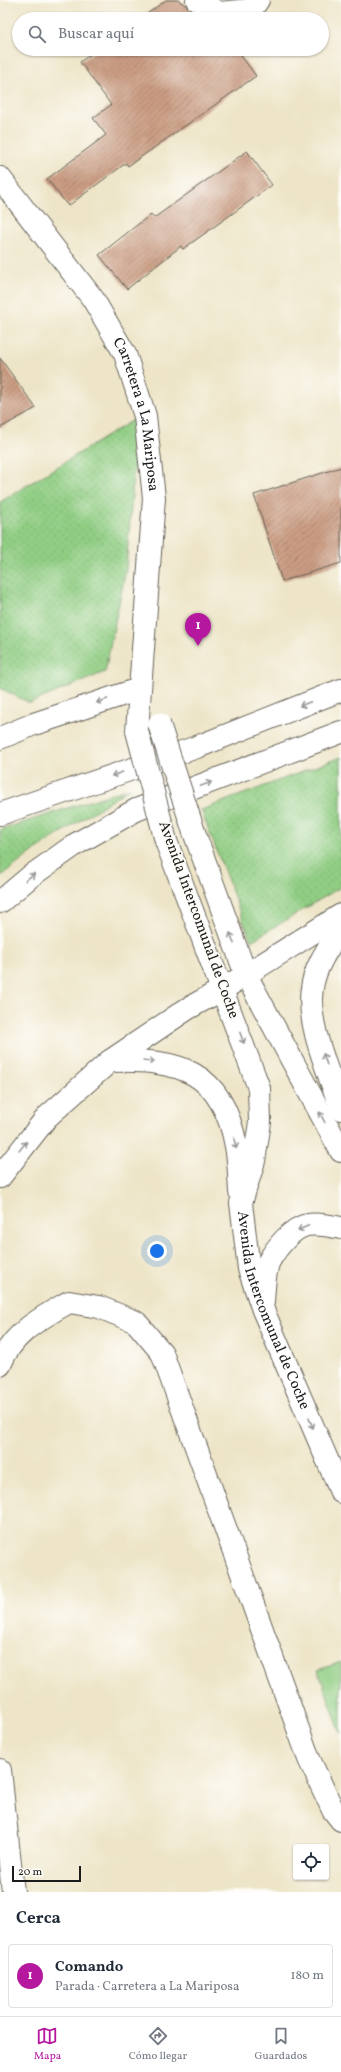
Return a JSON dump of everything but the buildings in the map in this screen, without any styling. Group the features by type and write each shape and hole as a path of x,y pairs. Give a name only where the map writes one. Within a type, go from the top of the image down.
{"main road":[{"path":"197,0 217,12"},
{"path":"230,12 251,10 258,0"},
{"name":"Carretera a La Mariposa","path":"0,178 93,299 125,354 145,416 154,498 139,689"},
{"path":"0,738 34,724 139,689"},
{"name":"Avenida Intercomunal de Coche","path":"139,689 159,724 194,832 246,975 341,1151"},
{"name":"Avenida Intercomunal de Coche","path":"139,689 137,730 166,841 259,1088 260,1122 254,1162 241,1203 249,1269 263,1310 341,1492"},
{"path":"0,814 197,747 341,690"},
{"path":"0,902 31,876 76,844 136,810 341,732"},
{"path":"0,1177 47,1117 110,1061 187,1009 246,975 341,914"},
{"path":"341,928 323,956 312,988 312,1021 341,1109"},
{"path":"110,1061 142,1060 184,1069 199,1076 215,1091 226,1112 236,1146 241,1203"},
{"path":"263,1310 264,1284 269,1262 280,1246 291,1234 306,1225 326,1225 341,1228"},
{"path":"0,1365 9,1346 24,1329 69,1302 99,1306 136,1322 162,1353 309,1759 333,1810 341,1820"},
{"path":"0,1770 18,1889"}],"green space":[{"path":"138,417 126,569 105,672 30,703 0,688 0,502"},
{"path":"341,757 341,887 251,941 201,810"},
{"path":"130,788 38,848 0,877 0,830"},
{"path":"341,1662 341,1734 318,1670"}],"place":[{"name":"Comando","path":"198,646"}]}
